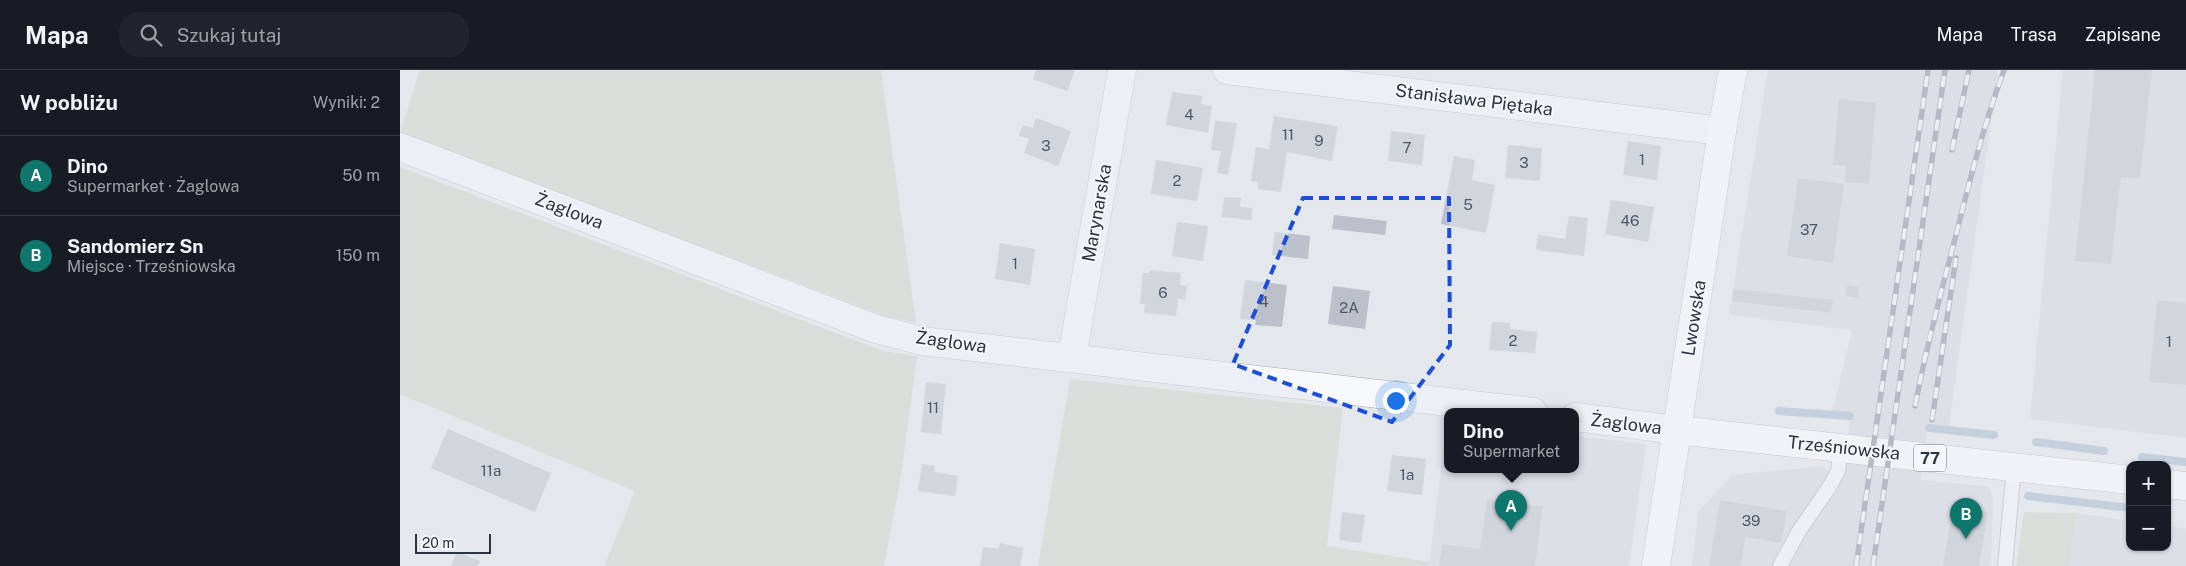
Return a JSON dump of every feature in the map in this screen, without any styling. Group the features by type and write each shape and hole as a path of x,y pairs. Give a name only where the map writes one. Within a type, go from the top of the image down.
{"main road":[{"name":"Lwowska","path":"1656,566 1722,131 1733,70"},
{"name":"Trześniowska","path":"1677,430 2126,480"},
{"path":"2171,484 2186,486"}],"street":[{"name":"Marynarska","path":"1072,357 1122,70"},
{"name":"Stanisława Piętaka","path":"1227,70 1722,131"},
{"name":"Żaglowa","path":"400,147 876,329 922,341 1499,408"},
{"name":"Żaglowa","path":"1579,418 1677,430"}],"lane":[{"path":"1780,566 1838,471 1841,448"},
{"path":"2005,566 2014,467"}],"highlighted area":[{"path":"1303,198 1449,198 1450,345 1392,422 1233,364"}],"shaded area":[{"path":"1768,70 1998,70 1948,433 1927,431 1921,480 1990,488 1993,500 1991,566 1692,566 1698,512 1732,475 1822,466 1841,484 1850,420 1831,417 1852,330 1729,315"},
{"path":"2063,70 2186,70 2186,438 2030,419"},
{"path":"1579,436 1646,444 1629,566 1429,566 1444,445 1444,473 1579,473"},
{"path":"2077,513 2126,520 2126,551 2171,551 2171,527 2186,529 2186,566 2069,566"}],"green space":[{"path":"420,70 881,70 916,323 885,316 400,133"},
{"path":"400,167 883,351 917,356 901,476 884,566 604,566 635,491 400,394"},
{"path":"1070,379 1343,408 1327,546 1430,562 1429,566 1038,566"},
{"path":"2024,512 2077,513 2069,566 2016,566"}],"building":[{"path":"1036,70 1075,70 1067,91 1033,79"},
{"path":"2095,70 2152,70 2140,179 2121,177 2111,264 2075,261"},
{"path":"1172,92 1202,96 1201,104 1212,106 1208,133 1166,125"},
{"path":"1839,99 1876,103 1869,184 1845,182 1846,166 1833,165"},
{"path":"1274,116 1338,126 1332,161 1287,152 1281,192 1258,189 1258,182 1251,181 1256,147 1269,149"},
{"path":"1036,118 1071,131 1058,166 1024,153 1029,139 1019,136 1023,125 1033,128"},
{"path":"1215,121 1237,123 1228,175 1217,173 1221,151 1211,150"},
{"path":"1391,131 1425,135 1422,165 1388,161"},
{"path":"1628,141 1661,146 1657,180 1623,175"},
{"path":"1508,145 1542,148 1540,181 1505,178"},
{"path":"1454,156 1475,160 1472,180 1495,185 1486,233 1441,224"},
{"path":"1156,160 1203,168 1197,201 1151,194"},
{"path":"1798,178 1844,184 1833,263 1787,256"},
{"path":"1224,197 1241,198 1240,207 1252,208 1251,220 1222,217"},
{"path":"1611,200 1654,207 1648,242 1605,234"},
{"path":"1334,215 1387,221 1385,235 1332,229"},
{"path":"1569,216 1588,218 1584,256 1536,250 1538,235 1565,239"},
{"path":"1177,222 1208,226 1203,261 1172,256"},
{"path":"1275,232 1310,236 1308,259 1272,255"},
{"path":"1000,243 1035,249 1030,285 995,279"},
{"path":"1150,270 1181,273 1180,285 1187,286 1185,300 1178,299 1176,316 1144,313 1145,304 1140,304 1143,273 1149,273"},
{"path":"1245,280 1287,285 1282,327 1255,325 1256,320 1240,319"},
{"path":"1847,285 1859,287 1858,298 1846,296"},
{"path":"1333,286 1370,291 1365,329 1328,324"},
{"path":"1734,289 1833,300 1831,313 1732,301"},
{"path":"2157,300 2186,303 2186,385 2149,382"},
{"path":"1492,322 1510,323 1510,329 1537,332 1535,353 1489,350"},
{"path":"926,382 946,384 941,434 921,432"},
{"path":"448,429 551,473 535,512 431,468"},
{"path":"1392,455 1426,459 1422,495 1387,491"},
{"path":"922,464 935,466 934,472 958,476 955,496 918,491"},
{"path":"1487,499 1543,506 1535,566 1439,566 1442,544 1480,549"},
{"path":"1720,500 1787,511 1781,543 1745,537 1741,566 1709,566"},
{"path":"1953,506 1988,512 1979,566 1943,566"},
{"path":"1342,512 1365,515 1361,543 1339,540"},
{"path":"1000,543 1023,548 1020,566 980,566 983,547 999,549"},
{"path":"457,552 480,561 478,566 451,566"}],"waterway":[{"path":"1779,411 1850,416"},
{"path":"1929,428 1994,435"},
{"path":"2036,442 2104,451"},
{"path":"2142,457 2186,462"},
{"path":"2028,496 2126,508"}],"railway":[{"path":"1856,566 1928,70"},
{"path":"1873,566 1945,70"},
{"path":"1952,150 1969,70"},
{"path":"1915,406 1934,320 1972,172 2004,70"},
{"path":"1932,420 1956,258"}],"place":[{"name":"Dino","path":"1511,531"},
{"name":"Sandomierz Sn","path":"1966,539"}]}
